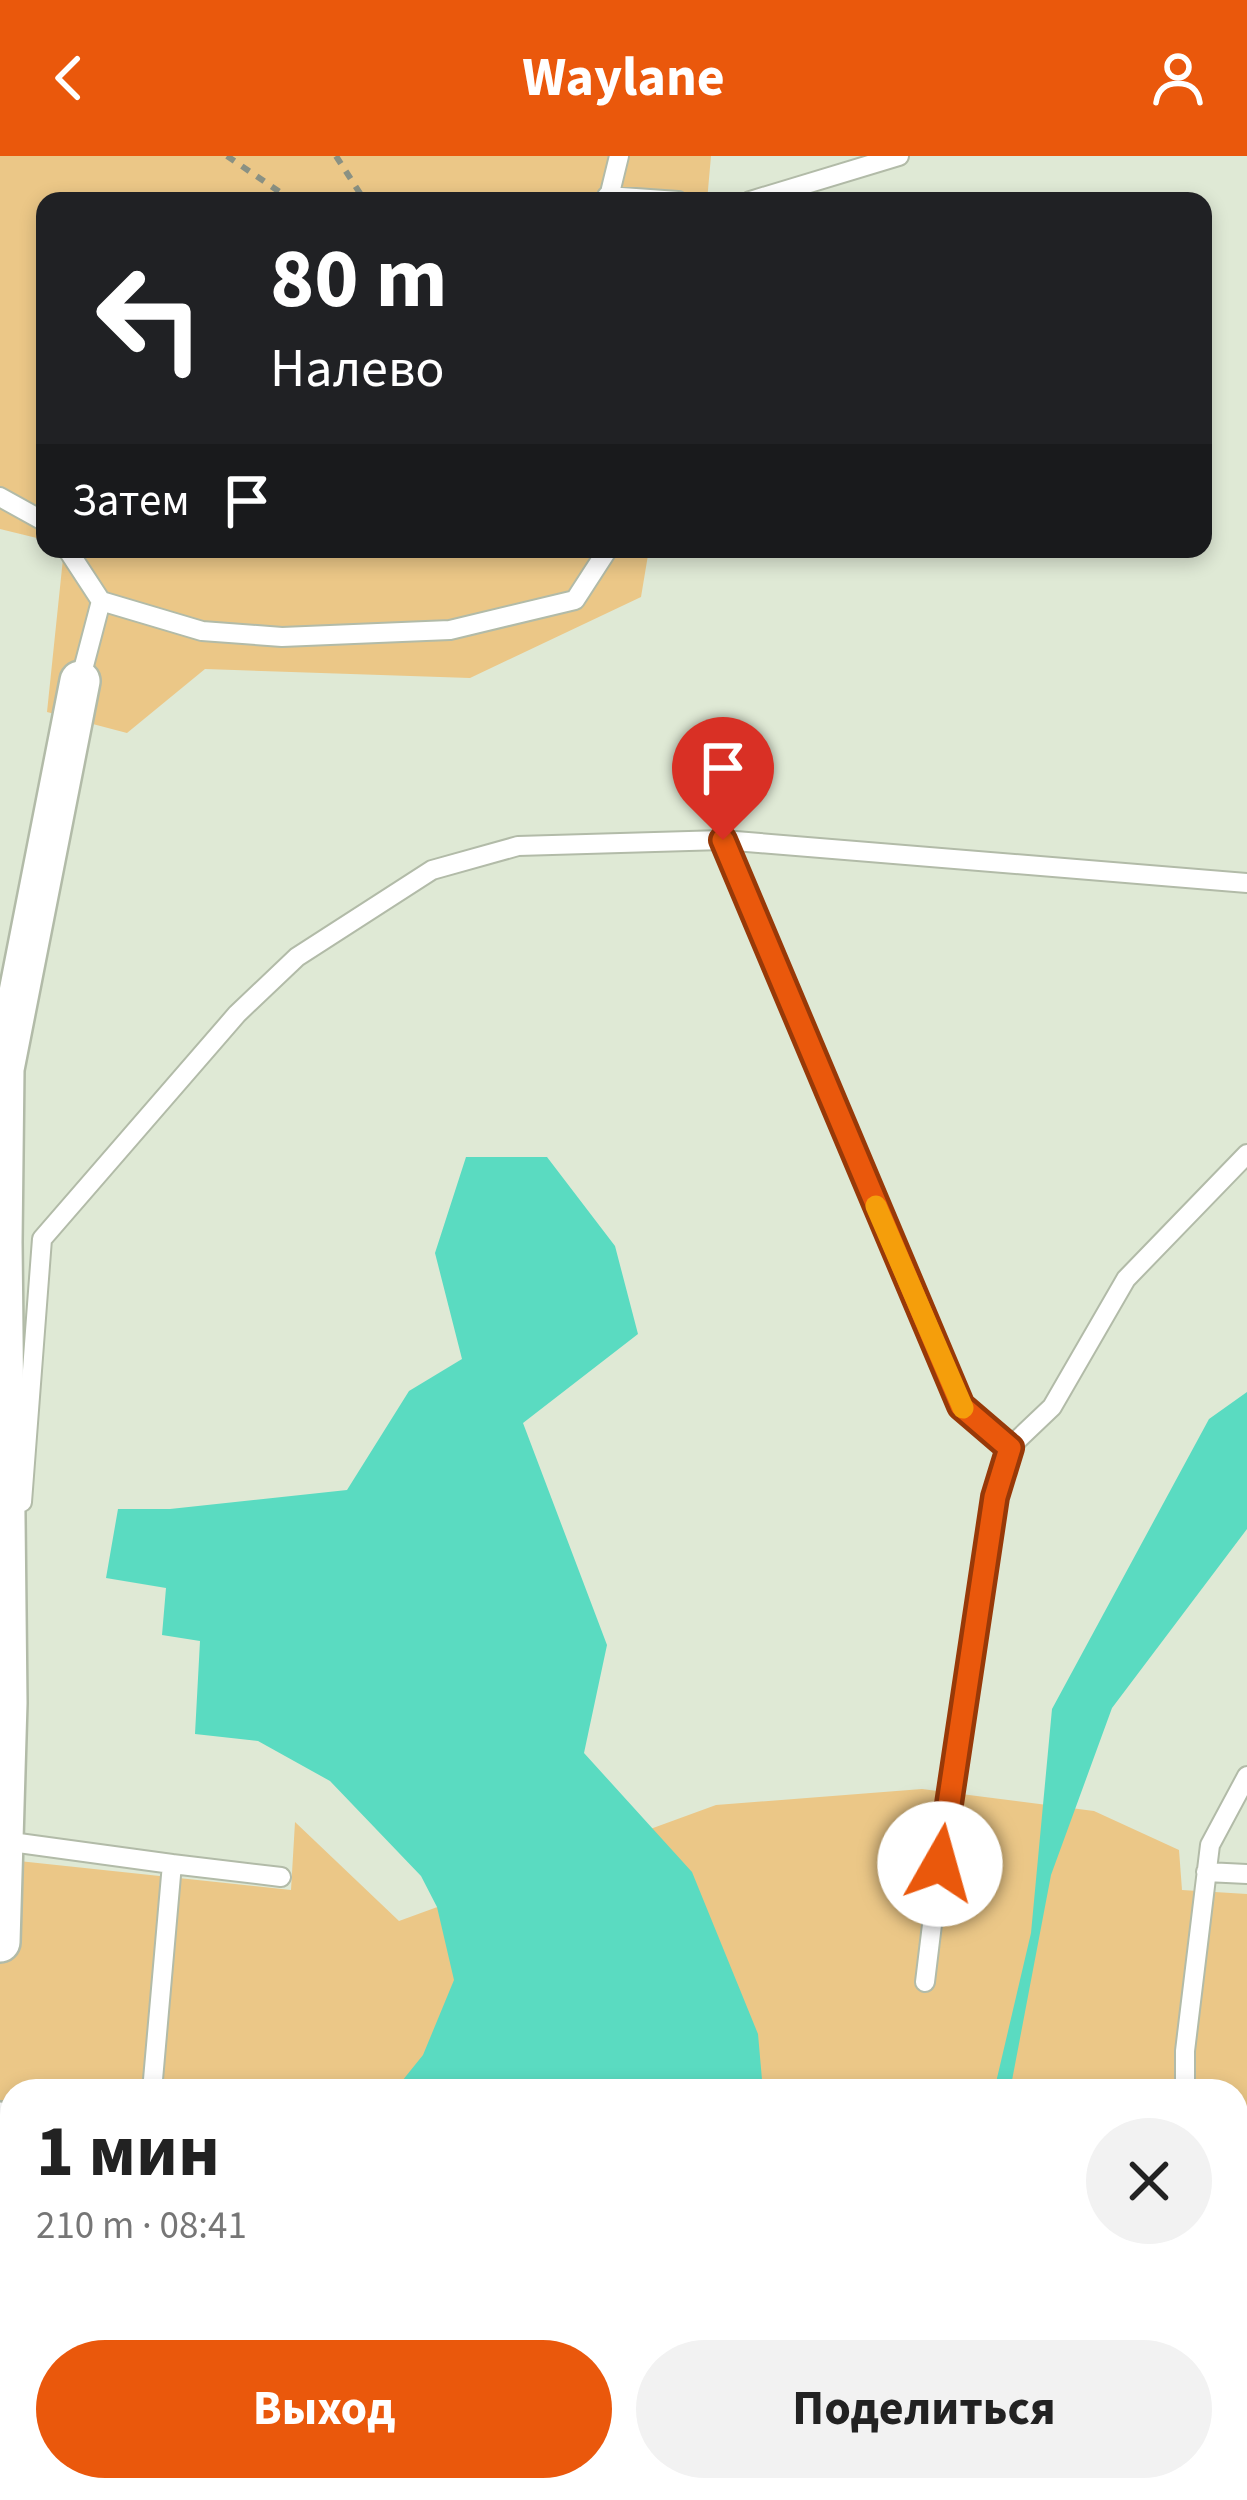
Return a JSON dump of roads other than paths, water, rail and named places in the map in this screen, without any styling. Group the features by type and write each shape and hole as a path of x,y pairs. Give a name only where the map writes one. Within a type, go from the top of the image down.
{"street":[{"path":"0,1942 4,1069 80,681"}],"lane":[{"path":"609,192 619,156"},
{"path":"780,192 899,156"},
{"path":"0,497 36,517"},
{"path":"73,558 101,601 202,631 282,638 450,629 575,600 602,558"},
{"path":"80,681 101,601"},
{"path":"723,840 961,1406 1010,1448"},
{"path":"4,1703 43,1239 237,1014 297,957 432,870 518,846 723,840 1247,884"},
{"path":"925,1982 949,1785 995,1497 1010,1448 1052,1407 1126,1279 1247,1154"},
{"path":"1185,2079 1210,1845 1247,1776"},
{"path":"4,1841 281,1877"},
{"path":"153,2079 172,1864"},
{"path":"1206,1872 1247,1874"}],"water":[{"path":"466,1157 547,1157 615,1246 638,1334 523,1423 607,1645 584,1753 692,1872 758,2034 762,2079 404,2079 423,2055 454,1980 437,1907 421,1876 330,1781 258,1741 195,1734 200,1641 162,1635 166,1588 106,1578 118,1509 170,1509 347,1490 409,1391 462,1359 435,1253"},
{"path":"1247,1392 1247,1529 1112,1708 1051,1875 1012,2079 997,2079 1031,1933 1052,1709 1209,1419"}]}
